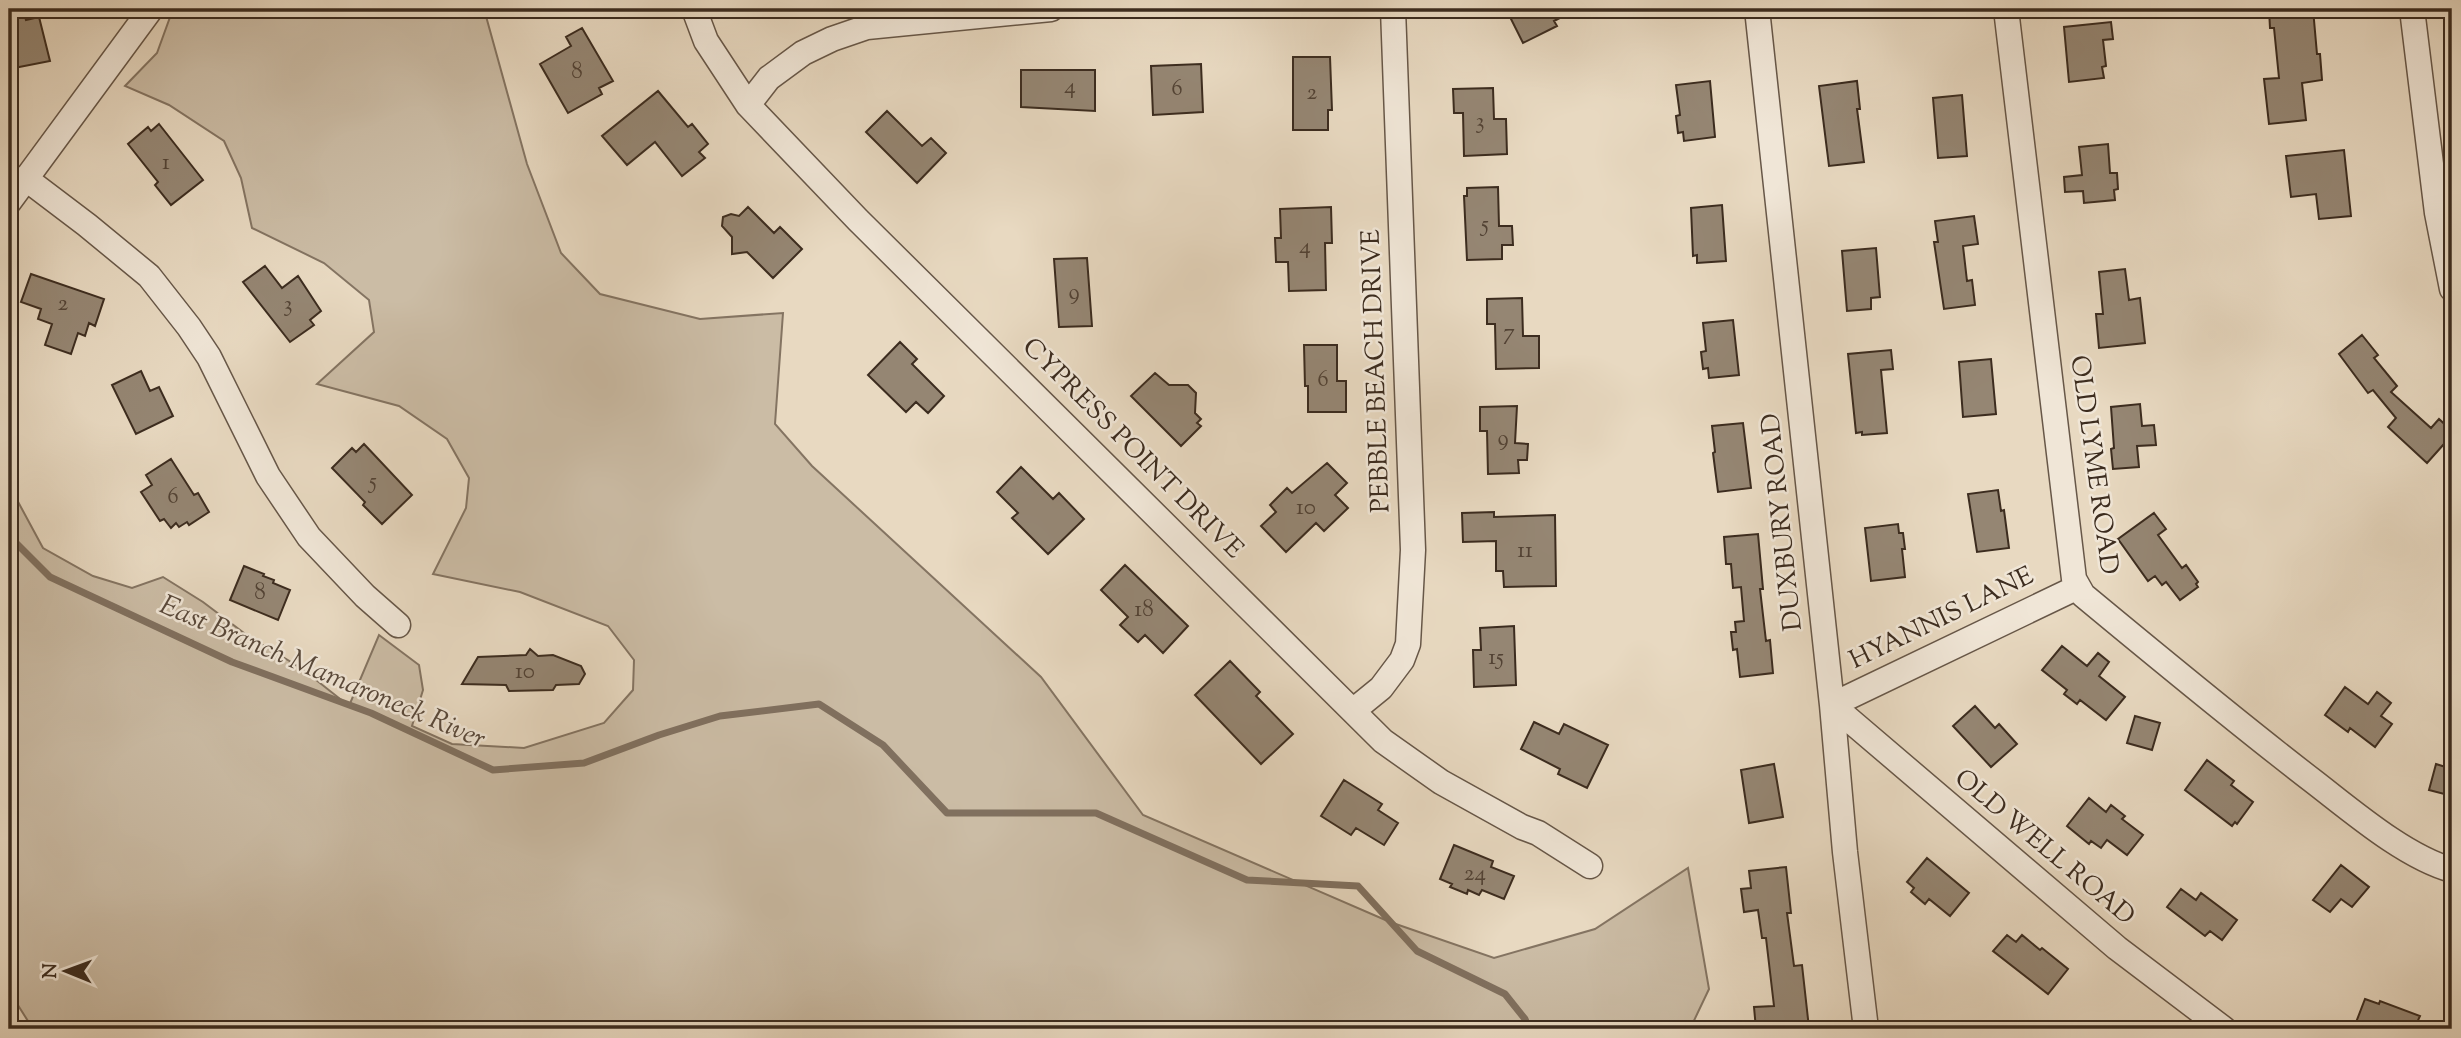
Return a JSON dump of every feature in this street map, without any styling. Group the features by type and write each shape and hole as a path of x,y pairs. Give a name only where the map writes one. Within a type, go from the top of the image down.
{"street":[{"path":"9,202 151,9"},
{"name":"CYPRESS POINT DRIVE","path":"694,9 706,41 748,105 858,220 1383,741 1441,782 1522,827 1538,833 1590,866"},
{"path":"748,105 769,78 803,53 867,27 1051,9"},
{"name":"PEBBLE BEACH DRIVE","path":"1354,710 1381,688 1402,660 1408,644 1413,550 1393,9"},
{"name":"DUXBURY ROAD","path":"1757,9 1866,1029"},
{"name":"OLD LYME ROAD","path":"2006,9 2074,579 2078,587 2083,595 2227,714 2345,806 2411,852 2452,870"},
{"path":"2412,9 2437,213 2452,289"},
{"path":"25,178 88,225 149,276 209,357 268,476 309,537 365,596 398,625"},
{"name":"HYANNIS LANE","path":"1832,705 2078,587"},
{"name":"OLD WELL ROAD","path":"1832,705 2117,948 2224,1029"}],"shaded area":[{"path":"173,9 484,9 527,164 561,253 600,294 700,319 783,313 775,424 812,466 1041,677 1143,815 1390,922 1494,958 1595,929 1688,868 1709,989 1690,1029 33,1029 9,991 9,404 17,458 16,498 43,548 93,576 132,588 163,577 203,602 248,636 301,668 349,706 379,635 419,665 423,690 412,726 452,744 524,748 604,723 633,690 634,660 608,626 520,592 433,574 466,508 469,478 447,439 399,406 317,384 374,332 369,300 324,263 252,228 241,178 224,141 169,105 125,86 157,53"}],"building":[{"path":"1506,9 1577,9 1554,21 1557,26 1523,43"},
{"path":"2269,9 2313,9 2322,80 2302,83 2306,120 2269,124 2264,79 2279,78 2274,28 2270,28"},
{"path":"24,13 26,20 39,17 50,61 9,69 9,17"},
{"path":"2111,22 2113,39 2103,40 2106,66 2102,67 2104,78 2069,82 2064,27"},
{"path":"582,28 613,81 599,88 602,94 568,113 540,64 571,46 566,37"},
{"path":"1293,57 1330,57 1332,110 1328,110 1328,130 1293,130"},
{"path":"1201,64 1203,112 1153,115 1151,66"},
{"path":"1021,70 1095,70 1095,111 1021,107"},
{"path":"1710,81 1715,137 1684,141 1683,132 1678,133 1676,116 1680,115 1676,85"},
{"path":"1857,81 1860,109 1857,109 1864,162 1829,166 1819,86"},
{"path":"1493,88 1494,119 1506,119 1507,154 1464,156 1463,113 1454,113 1453,89"},
{"path":"658,91 688,127 692,124 708,144 699,152 705,158 682,176 655,142 627,165 602,136"},
{"path":"1962,95 1967,156 1938,158 1933,98"},
{"path":"887,111 922,146 931,138 946,153 917,183 866,132"},
{"path":"159,124 203,180 171,205 155,185 158,182 128,144 148,127 151,131"},
{"path":"2108,144 2110,173 2117,173 2118,189 2114,190 2115,200 2084,203 2083,191 2065,192 2064,177 2082,175 2079,147"},
{"path":"2344,150 2351,216 2319,219 2316,194 2291,197 2286,156"},
{"path":"1498,187 1499,226 1512,226 1513,245 1502,245 1502,259 1467,260 1464,196 1467,196 1467,188"},
{"path":"1722,205 1726,261 1697,263 1697,255 1693,256 1691,208"},
{"path":"748,207 774,233 780,227 802,249 773,278 747,252 732,254 732,237 722,226 723,217 731,214 739,216"},
{"path":"1331,207 1332,243 1325,243 1326,290 1289,291 1288,262 1276,262 1275,238 1281,238 1280,209"},
{"path":"1974,216 1978,244 1963,246 1967,281 1972,280 1975,305 1944,309 1934,242 1938,242 1935,221"},
{"path":"1876,248 1880,297 1871,298 1871,309 1847,311 1842,251"},
{"path":"1087,258 1092,326 1059,327 1054,259"},
{"path":"265,266 282,288 298,276 321,311 310,320 314,325 290,342 243,282"},
{"path":"2125,269 2129,300 2140,298 2145,343 2099,348 2096,314 2103,314 2099,272"},
{"path":"31,274 104,299 95,326 89,323 85,336 78,333 71,354 45,345 52,324 38,319 41,309 21,302"},
{"path":"1522,298 1523,336 1539,336 1539,368 1496,369 1495,324 1487,324 1487,299"},
{"path":"1733,320 1739,375 1709,378 1708,368 1703,369 1701,352 1706,351 1703,323"},
{"path":"2362,335 2378,355 2374,358 2397,386 2391,392 2431,428 2439,419 2452,431 2452,435 2427,463 2388,427 2396,418 2373,390 2368,393 2339,354"},
{"path":"900,342 917,359 912,364 944,396 928,413 916,402 906,412 868,375"},
{"path":"1304,345 1337,345 1337,381 1346,381 1346,412 1308,412"},
{"path":"1891,350 1893,369 1881,370 1887,433 1856,433 1848,354"},
{"path":"1991,359 1996,414 1963,417 1959,362"},
{"path":"141,371 150,391 159,387 173,416 136,434 112,385"},
{"path":"1155,373 1169,385 1188,385 1196,393 1195,413 1201,419 1197,423 1201,426 1181,446 1131,396"},
{"path":"2140,404 2142,426 2154,425 2156,445 2137,446 2139,467 2113,469 2111,407"},
{"path":"1517,406 1515,443 1528,444 1527,460 1518,460 1519,473 1488,474 1487,431 1480,431 1480,407"},
{"path":"1743,423 1751,488 1718,492 1712,426"},
{"path":"364,444 412,495 382,524 332,468 352,448 356,452"},
{"path":"171,459 194,495 198,493 209,512 189,525 187,522 179,527 176,523 171,528 164,519 160,521 141,492 152,485 146,475"},
{"path":"1327,463 1347,483 1335,495 1348,508 1324,531 1316,523 1286,552 1261,526 1276,512 1270,505 1287,488 1292,493"},
{"path":"1021,467 1053,499 1059,493 1084,519 1048,554 1012,518 1018,513 997,492"},
{"path":"1998,490 2001,511 2004,510 2009,548 1977,552 1968,494"},
{"path":"1494,512 1494,517 1555,515 1556,586 1504,587 1503,571 1496,571 1496,541 1463,542 1462,513"},
{"path":"2154,513 2166,529 2158,535 2182,568 2186,565 2198,582 2198,587 2180,600 2166,582 2162,585 2155,576 2148,581 2118,539"},
{"path":"1898,524 1899,533 1903,533 1905,577 1871,581 1865,528"},
{"path":"1758,534 1763,589 1760,589 1773,673 1740,677 1737,649 1733,650 1731,632 1736,632 1735,622 1744,621 1741,587 1733,588 1731,564 1726,564 1724,537"},
{"path":"1125,565 1188,626 1163,653 1145,635 1138,642 1120,625 1128,617 1101,590"},
{"path":"244,566 264,574 263,576 274,580 273,583 290,590 278,620 230,600"},
{"path":"1514,626 1516,685 1474,687 1473,650 1481,650 1480,628"},
{"path":"2062,646 2087,666 2098,653 2109,662 2099,676 2125,697 2106,720 2080,700 2077,704 2064,694 2067,690 2042,670"},
{"path":"530,649 538,656 553,655 581,666 585,674 579,684 556,685 553,690 509,691 506,685 462,684 478,657 526,655"},
{"path":"1230,661 1260,692 1256,696 1293,734 1261,764 1195,695"},
{"path":"2345,687 2368,704 2377,692 2391,703 2381,716 2392,724 2375,747 2350,728 2348,732 2325,715"},
{"path":"1975,706 1995,728 1999,724 2017,744 1991,767 1953,726"},
{"path":"2135,716 2160,723 2152,750 2127,743"},
{"path":"1534,722 1559,734 1564,724 1608,745 1587,788 1558,774 1560,769 1521,749"},
{"path":"2207,760 2234,781 2231,785 2253,802 2237,824 2235,822 2232,826 2185,790"},
{"path":"1774,764 1783,817 1749,823 1741,770"},
{"path":"2436,764 2452,769 2452,796 2429,790"},
{"path":"1344,780 1382,804 1378,810 1398,823 1384,845 1356,828 1351,835 1321,816"},
{"path":"2089,798 2106,812 2111,805 2125,816 2122,819 2143,835 2127,855 2107,840 2101,848 2091,841 2089,844 2067,826"},
{"path":"1454,845 1493,861 1491,867 1514,876 1504,899 1482,890 1479,895 1468,890 1467,894 1450,887 1452,884 1440,879"},
{"path":"1927,858 1969,893 1950,916 1929,899 1925,904 1911,892 1914,888 1907,882"},
{"path":"2341,865 2369,887 2352,907 2341,899 2330,912 2313,900"},
{"path":"1786,867 1791,913 1787,913 1794,966 1802,965 1809,1028 1756,1029 1754,1007 1774,1006 1766,938 1762,938 1758,910 1744,912 1741,889 1751,888 1749,871"},
{"path":"2181,889 2196,900 2201,893 2237,920 2222,940 2210,931 2205,936 2167,907"},
{"path":"2007,935 2016,942 2022,935 2068,969 2048,994 1993,951"},
{"path":"2365,999 2379,1004 2380,1001 2420,1016 2414,1029 2365,1029 2355,1025"}],"waterway":[{"name":"East Branch Mamaroneck River","path":"9,536 50,577 232,662 371,713 493,770 584,763 720,716 819,704 883,745 947,813 1096,813 1247,880 1358,886 1417,951 1505,994 1525,1019 1529,1029"}]}
